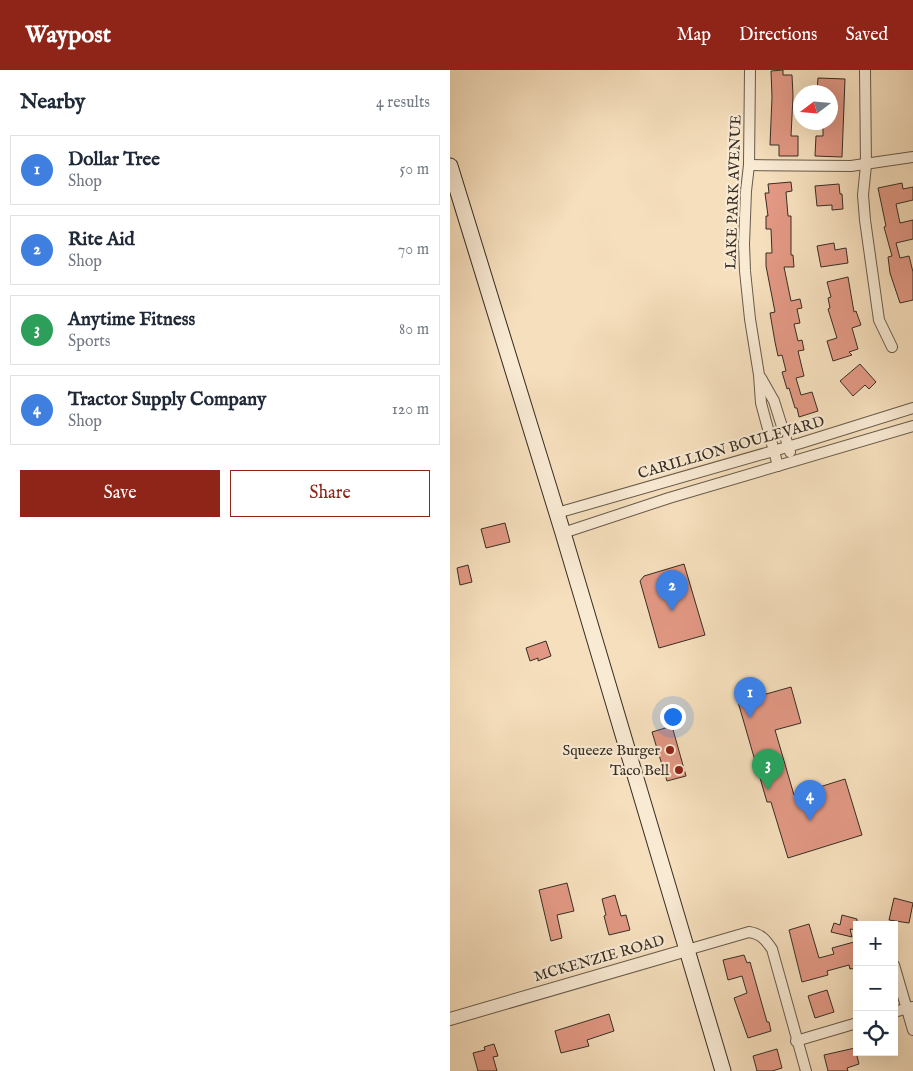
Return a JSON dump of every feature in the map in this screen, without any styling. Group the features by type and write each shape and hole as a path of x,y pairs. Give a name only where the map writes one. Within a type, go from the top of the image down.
{"main road":[{"path":"450,166 557,513 723,1071"}],"street":[{"name":"LAKE PARK AVENUE","path":"750,70 750,165 746,191 745,271 761,403 778,466"},
{"path":"865,70 866,165 863,194 870,259 880,320 892,347"},
{"path":"750,165 823,167 866,165 913,157"},
{"name":"LAKE PARK AVENUE","path":"759,375 774,401 792,462"},
{"name":"CARILLION BOULEVARD","path":"557,513 788,447 913,408"},
{"name":"CARILLION BOULEVARD","path":"563,533 669,498 913,426"},
{"name":"MCKENZIE ROAD","path":"450,1019 749,932 759,934 772,949 796,1041"},
{"path":"894,966 910,1008 913,1030"},
{"path":"806,1071 796,1041 853,1024"}],"building":[{"path":"783,70 783,75 792,75 791,136 798,136 798,156 779,156 779,145 770,145 771,71"},
{"path":"818,78 845,79 842,157 815,156 816,136 823,136 823,130 838,130 838,85 818,85"},
{"path":"791,182 792,191 786,192 788,216 791,216 791,255 793,255 794,267 784,267 791,301 800,299 802,308 797,309 800,323 794,324 798,341 802,340 804,350 798,351 804,376 796,378 801,395 812,392 818,411 799,417 782,372 786,371 782,355 778,356 770,313 775,312 766,266 766,253 772,253 771,229 766,229 766,216 768,216 765,193 769,193 768,184"},
{"path":"902,183 903,189 913,187 913,200 896,204 900,223 913,220 913,239 896,243 900,258 909,256 913,272 913,300 900,303 890,273 888,257 892,256 884,227 886,226 878,188"},
{"path":"839,184 843,209 832,210 832,205 817,206 815,186"},
{"path":"834,243 835,250 846,248 848,263 821,267 817,246"},
{"path":"848,277 854,312 856,311 861,325 852,328 858,349 849,352 852,355 833,361 827,341 837,338 828,309 830,308 828,298 831,297 827,282"},
{"path":"860,364 876,382 869,389 865,385 853,396 840,381"},
{"path":"505,523 510,542 486,548 481,529"},
{"path":"684,564 705,635 659,648 640,581 644,576"},
{"path":"468,565 472,582 460,585 457,568"},
{"path":"546,641 551,656 538,661 538,658 530,661 526,648"},
{"path":"791,687 801,723 775,730 794,795 845,779 862,835 788,858 771,802 767,802 738,702"},
{"path":"672,726 686,776 667,781 652,732"},
{"path":"567,883 574,911 557,915 562,938 551,941 539,890"},
{"path":"615,895 621,916 626,915 630,930 609,935 602,899"},
{"path":"894,898 913,903 909,923 889,920"},
{"path":"842,915 857,919 857,921 853,921 853,929 850,929 852,937 831,932 834,923 840,925"},
{"path":"809,924 819,958 834,954 832,948 853,942 853,969 850,969 849,965 827,971 828,975 802,982 789,930"},
{"path":"744,955 747,963 750,962 771,1031 748,1038 734,998 747,993 742,976 728,980 723,960"},
{"path":"827,990 834,1012 815,1018 808,996"},
{"path":"609,1014 614,1031 587,1040 589,1046 561,1053 555,1031"},
{"path":"494,1044 498,1056 493,1057 497,1071 478,1071 473,1053 485,1050 484,1047"},
{"path":"853,1048 853,1056 857,1056 859,1064 847,1068 848,1071 828,1071 824,1055"},
{"path":"777,1049 782,1068 772,1071 757,1071 753,1056"}],"place":[{"name":"Rite Aid","path":"672,611"},
{"name":"Dollar Tree","path":"750,718"},
{"name":"Squeeze Burger","path":"670,750"},
{"name":"Taco Bell","path":"679,770"},
{"name":"Anytime Fitness","path":"768,790"},
{"name":"Tractor Supply Company","path":"810,821"}]}
